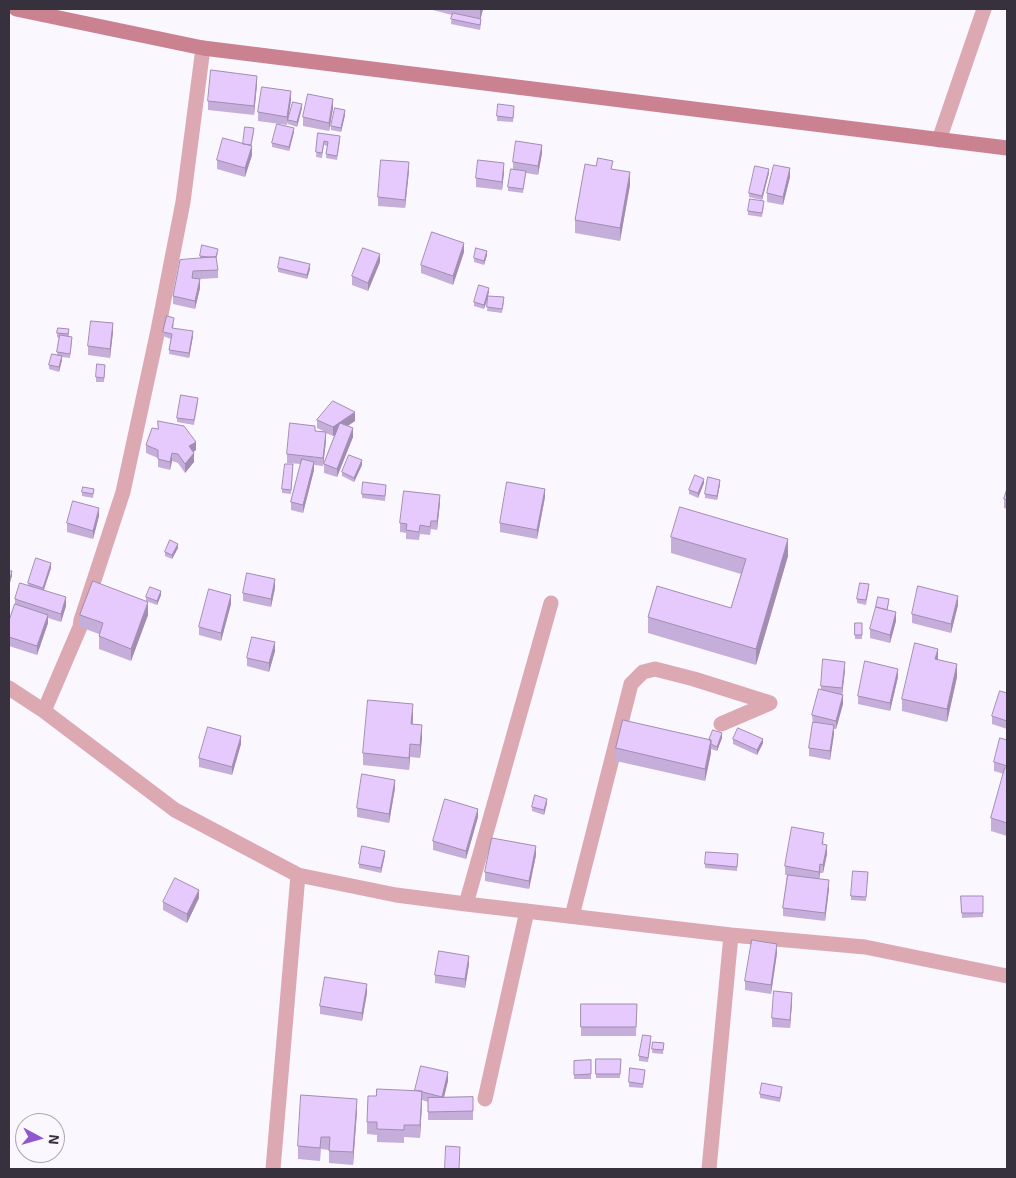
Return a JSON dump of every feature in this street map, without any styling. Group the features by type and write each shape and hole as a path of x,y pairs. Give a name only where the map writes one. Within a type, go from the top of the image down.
{"street":[{"path":"16,9 203,48 1007,148"},
{"path":"939,140 984,9"},
{"path":"44,711 80,627 122,492 158,330 183,202 203,48"},
{"path":"466,904 551,602"},
{"path":"572,916 631,684 643,672 655,669 770,703 721,724"},
{"path":"9,688 44,711 176,810 298,876 396,895 466,904 731,935 865,947 1007,976"},
{"path":"273,1169 298,876"},
{"path":"485,1099 527,911"},
{"path":"709,1169 731,935"}],"building":[{"path":"453,13 481,19 480,25 451,19"},
{"path":"211,70 257,76 254,106 208,101"},
{"path":"262,87 291,91 287,117 258,112"},
{"path":"308,94 333,99 329,123 303,117"},
{"path":"293,102 302,104 297,122 288,120"},
{"path":"498,104 514,106 513,118 497,116"},
{"path":"335,108 345,110 341,128 331,126"},
{"path":"277,124 294,128 289,147 272,143"},
{"path":"245,127 254,128 251,145 243,144"},
{"path":"318,133 340,136 337,156 326,154 328,142 324,141 322,153 316,152"},
{"path":"223,138 252,146 245,168 217,160"},
{"path":"516,141 542,145 538,166 513,162"},
{"path":"598,158 613,161 611,169 630,172 620,228 575,220 585,164 596,166"},
{"path":"381,160 409,162 405,200 378,197"},
{"path":"478,160 504,163 502,182 476,178"},
{"path":"774,165 790,168 783,197 767,193"},
{"path":"755,166 769,169 762,196 749,193"},
{"path":"511,169 526,171 523,189 508,187"},
{"path":"750,199 764,201 762,213 748,211"},
{"path":"432,232 464,243 453,276 421,265"},
{"path":"202,245 218,249 216,257 200,256"},
{"path":"363,248 380,254 368,283 352,276"},
{"path":"476,248 487,251 484,261 474,258"},
{"path":"216,257 218,270 193,271 192,278 200,279 195,301 173,296 180,260"},
{"path":"280,257 310,264 307,275 278,268"},
{"path":"479,285 489,288 484,305 474,302"},
{"path":"488,296 504,297 502,309 487,307"},
{"path":"167,316 174,318 172,328 193,331 189,353 169,350 172,334 163,332"},
{"path":"91,321 113,323 110,349 88,346"},
{"path":"58,328 69,329 68,334 57,333"},
{"path":"60,335 72,337 70,354 57,352"},
{"path":"52,354 62,356 59,367 49,365"},
{"path":"97,364 105,365 104,378 96,377"},
{"path":"181,395 198,398 194,420 177,418"},
{"path":"333,401 355,412 333,427 317,420"},
{"path":"158,421 184,426 196,442 189,446 194,453 185,464 178,454 172,453 170,462 158,459 158,450 146,445 152,428 158,429"},
{"path":"290,423 315,426 315,431 326,432 323,458 287,454"},
{"path":"340,423 353,428 337,469 324,464"},
{"path":"349,455 362,460 354,478 342,472"},
{"path":"302,459 314,462 303,505 291,502"},
{"path":"285,464 293,464 291,490 282,489"},
{"path":"695,475 704,479 698,493 689,490"},
{"path":"708,477 720,480 717,496 705,494"},
{"path":"363,482 386,485 385,496 362,494"},
{"path":"507,482 545,489 537,530 500,523"},
{"path":"83,487 94,489 93,494 82,492"},
{"path":"1007,489 1007,500 1004,499"},
{"path":"404,491 440,495 437,521 431,521 430,527 420,525 419,532 406,530 407,524 400,523"},
{"path":"73,501 99,508 93,531 67,523"},
{"path":"680,507 788,539 756,649 648,617 657,586 731,608 746,559 671,537"},
{"path":"170,540 178,544 172,555 165,552"},
{"path":"36,558 51,563 43,588 28,583"},
{"path":"9,571 12,571 9,582"},
{"path":"247,573 275,579 271,599 243,593"},
{"path":"93,581 148,602 131,649 99,636 103,623 80,615"},
{"path":"20,583 66,597 61,614 15,599"},
{"path":"860,583 869,584 866,600 857,599"},
{"path":"918,586 958,596 951,624 912,614"},
{"path":"150,587 161,591 157,601 146,597"},
{"path":"209,589 231,595 221,633 199,627"},
{"path":"878,597 889,599 887,610 876,607"},
{"path":"15,604 48,615 37,646 9,637 9,621"},
{"path":"876,607 896,612 890,635 870,629"},
{"path":"855,623 862,623 862,635 855,635"},
{"path":"252,637 275,642 269,663 247,658"},
{"path":"915,643 938,649 935,659 957,664 947,709 902,699"},
{"path":"823,659 845,662 842,688 821,686"},
{"path":"865,661 898,669 890,703 858,696"},
{"path":"819,689 843,695 836,721 812,715"},
{"path":"1000,691 1007,693 1007,721 992,716"},
{"path":"368,700 413,704 411,724 422,725 420,745 410,744 409,758 363,753"},
{"path":"623,720 711,740 705,769 616,748"},
{"path":"813,722 834,725 830,751 809,748"},
{"path":"208,727 241,736 232,767 199,758"},
{"path":"738,728 763,739 757,750 733,739"},
{"path":"713,730 722,733 717,747 711,744 711,740 709,740"},
{"path":"1000,738 1007,740 1007,766 994,762"},
{"path":"1005,768 1007,768 1007,823 991,818"},
{"path":"362,774 395,780 389,814 357,808"},
{"path":"535,795 547,799 544,810 532,807"},
{"path":"445,799 478,809 466,851 433,841"},
{"path":"792,827 824,833 822,844 827,845 823,865 820,864 819,872 785,866"},
{"path":"492,838 536,846 529,881 485,872"},
{"path":"362,846 385,851 381,868 359,864"},
{"path":"706,852 738,854 737,867 705,864"},
{"path":"853,871 868,872 866,897 851,896"},
{"path":"788,875 829,880 825,913 783,908"},
{"path":"175,878 199,890 187,914 163,902"},
{"path":"961,896 983,896 983,913 962,913"},
{"path":"752,940 777,944 771,985 745,981"},
{"path":"439,951 469,956 465,979 435,975"},
{"path":"325,977 367,984 362,1013 320,1006"},
{"path":"774,991 792,993 790,1020 772,1018"},
{"path":"581,1004 637,1004 636,1027 581,1027"},
{"path":"643,1035 651,1036 648,1058 639,1056"},
{"path":"653,1042 664,1043 663,1050 652,1049"},
{"path":"596,1059 621,1059 620,1074 596,1074"},
{"path":"591,1060 591,1074 574,1075 574,1061"},
{"path":"421,1066 448,1072 442,1097 415,1090"},
{"path":"630,1068 645,1070 643,1084 629,1082"},
{"path":"762,1083 782,1087 780,1098 760,1094"},
{"path":"377,1089 422,1091 420,1125 404,1125 404,1130 377,1129 377,1122 367,1122 368,1096 376,1096"},
{"path":"301,1095 357,1099 353,1152 329,1151 330,1137 321,1137 320,1148 298,1146"},
{"path":"473,1097 473,1111 428,1112 428,1098"},
{"path":"446,1146 460,1147 459,1169 445,1169"}]}
